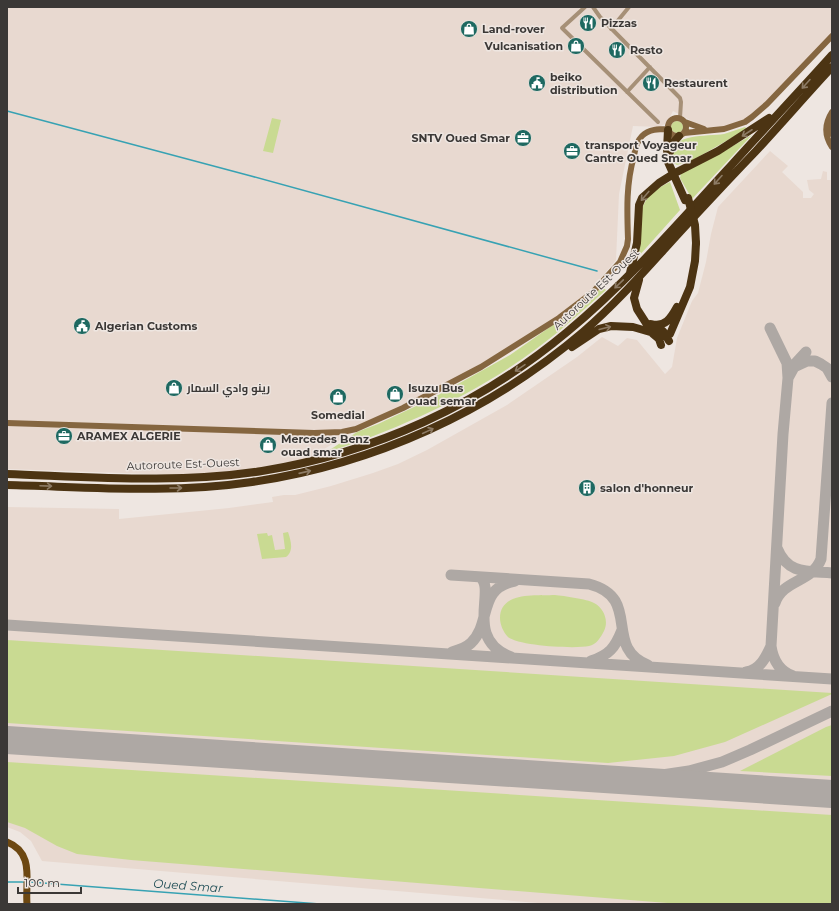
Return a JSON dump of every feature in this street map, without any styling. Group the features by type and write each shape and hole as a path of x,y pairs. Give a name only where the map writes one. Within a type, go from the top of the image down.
{"highway":[{"name":"Autoroute Est-Ouest","path":"7,474 140,478 201,477 232,474 300,463 364,446 424,423 509,375 566,333 590,312 676,226 832,55"},
{"name":"Autoroute Est-Ouest","path":"7,485 104,488 184,488 244,483 295,474 355,459 422,433 490,399 524,377 584,330 614,302 640,276 832,68"},
{"path":"629,274 637,243 639,204 642,198 649,191 674,173 734,142 763,123 790,102"},
{"path":"668,130 667,154 669,166 674,173"},
{"path":"667,338 672,332 690,287 695,261 694,220 670,162 670,150 673,143 681,135"},
{"path":"667,338 688,286 695,243"},
{"path":"640,276 634,298 637,309 648,324 662,330 667,338"},
{"path":"643,319 654,325 662,324 668,321 680,304"},
{"path":"524,377 599,329 611,326 633,327 667,338"},
{"path":"646,330 659,339 661,345"}],"main road":[{"path":"7,423 314,433 342,432 356,429 403,408 481,367 559,318 592,293 614,270 620,262 627,246 627,191 630,169 638,142 642,136 654,129 668,130 671,134 681,135 735,126 752,117 767,104 832,36"},
{"path":"831,113 830,125 832,134"},
{"path":"831,113 826,130 827,138 832,147"},
{"path":"668,130 672,119 682,120 705,130"},
{"path":"681,135 686,128 682,120"},
{"path":"7,842 19,850 25,859 28,871 26,902"}],"street":[{"path":"586,7 562,28 658,122"},
{"path":"593,7 600,18 680,98 682,120"},
{"path":"611,29 629,7"},
{"path":"627,92 650,67"}],"shaded area":[{"path":"7,7 832,7 832,34 763,106 745,120 715,128 701,126 673,111 667,123 659,127 633,126 619,194 616,260 594,286 566,311 525,338 456,378 390,411 308,458 258,468 180,475 7,469"},
{"path":"770,151 788,166 782,172 803,192 803,198 811,198 814,194 809,190 807,180 821,179 823,171 827,172 827,180 832,180 832,904 550,904 42,861 31,841 20,832 7,827 7,507 119,509 119,519 273,502 272,497 295,495 331,486 398,464 427,450 507,405 577,357 602,337 618,346 627,338 637,340 665,374 672,367 677,338 692,301 698,293 718,207"}],"green space":[{"path":"272,118 281,120 273,153 263,151"},
{"path":"675,121 679,121 683,127 679,133 675,133 671,129 671,125"},
{"path":"745,127 747,129 693,160 677,165 672,162 672,152 675,145 681,141 698,136 724,134"},
{"path":"752,135 692,199 680,178 681,173"},
{"path":"670,182 680,210 638,257 639,226 644,204 654,191"},
{"path":"602,287 606,290 554,335 512,366 487,382 435,410 408,422 353,444 325,453 357,432 378,424 431,399 510,355 560,320"},
{"path":"288,532 291,546 289,555 286,557 262,559 257,534 267,533 268,536 272,535 275,550 285,549 283,533"},
{"path":"555,595 586,600 598,605 605,615 606,623 604,631 596,642 592,645 582,647 547,646 523,643 506,635 502,628 500,618 502,609 506,603 521,597"},
{"path":"7,640 832,694 725,742 674,756 608,763 7,723"},
{"path":"832,725 832,776 740,771 826,727"},
{"path":"7,762 832,815 832,904 680,904 131,860 77,854 57,846 25,828 7,822"}],"waterway":[{"path":"7,111 597,271"},
{"name":"Oued Smar","path":"7,882 25,882"},
{"name":"Oued Smar","path":"30,882 320,904"}],"taxiway":[{"path":"770,328 787,363 788,378 794,365 806,352"},
{"path":"793,676 780,668 773,656 771,646 783,434 788,378 794,367 807,361 815,361 821,364 827,368 832,377"},
{"path":"775,603 784,589 811,573 817,567 821,559 832,403"},
{"path":"777,548 787,563 793,567 800,570 832,573"},
{"path":"451,575 589,584 605,591 615,600 627,647 634,657 648,665"},
{"path":"480,577 484,583 484,615 488,639 497,649 511,657"},
{"path":"452,652 467,646 477,635 490,598 495,591 503,585 515,581"},
{"path":"7,625 832,679"},
{"path":"591,661 611,650 617,642 622,630"},
{"path":"746,672 759,666 765,659 771,646"},
{"path":"598,779 628,780 689,771 722,762 832,711"}],"runway":[{"path":"7,740 832,794"}],"place":[{"name":"Pizzas","path":"588,23"},
{"name":"Land-rover","path":"469,29"},
{"name":"Vulcanisation","path":"576,46"},
{"name":"Resto","path":"617,50"},
{"name":"beiko distribution","path":"537,83"},
{"name":"Restaurent","path":"651,83"},
{"name":"SNTV Oued Smar","path":"523,138"},
{"name":"transport Voyageur Cantre Oued Smar","path":"572,151"},
{"name":"Algerian Customs","path":"82,326"},
{"name":"رينو وادي السمار","path":"174,388"},
{"name":"Isuzu Bus ouad semar","path":"395,394"},
{"name":"Somedial","path":"338,397"},
{"name":"ARAMEX ALGERIE","path":"64,436"},
{"name":"Mercedes Benz ouad smar","path":"268,445"},
{"name":"salon d'honneur","path":"587,488"}]}
